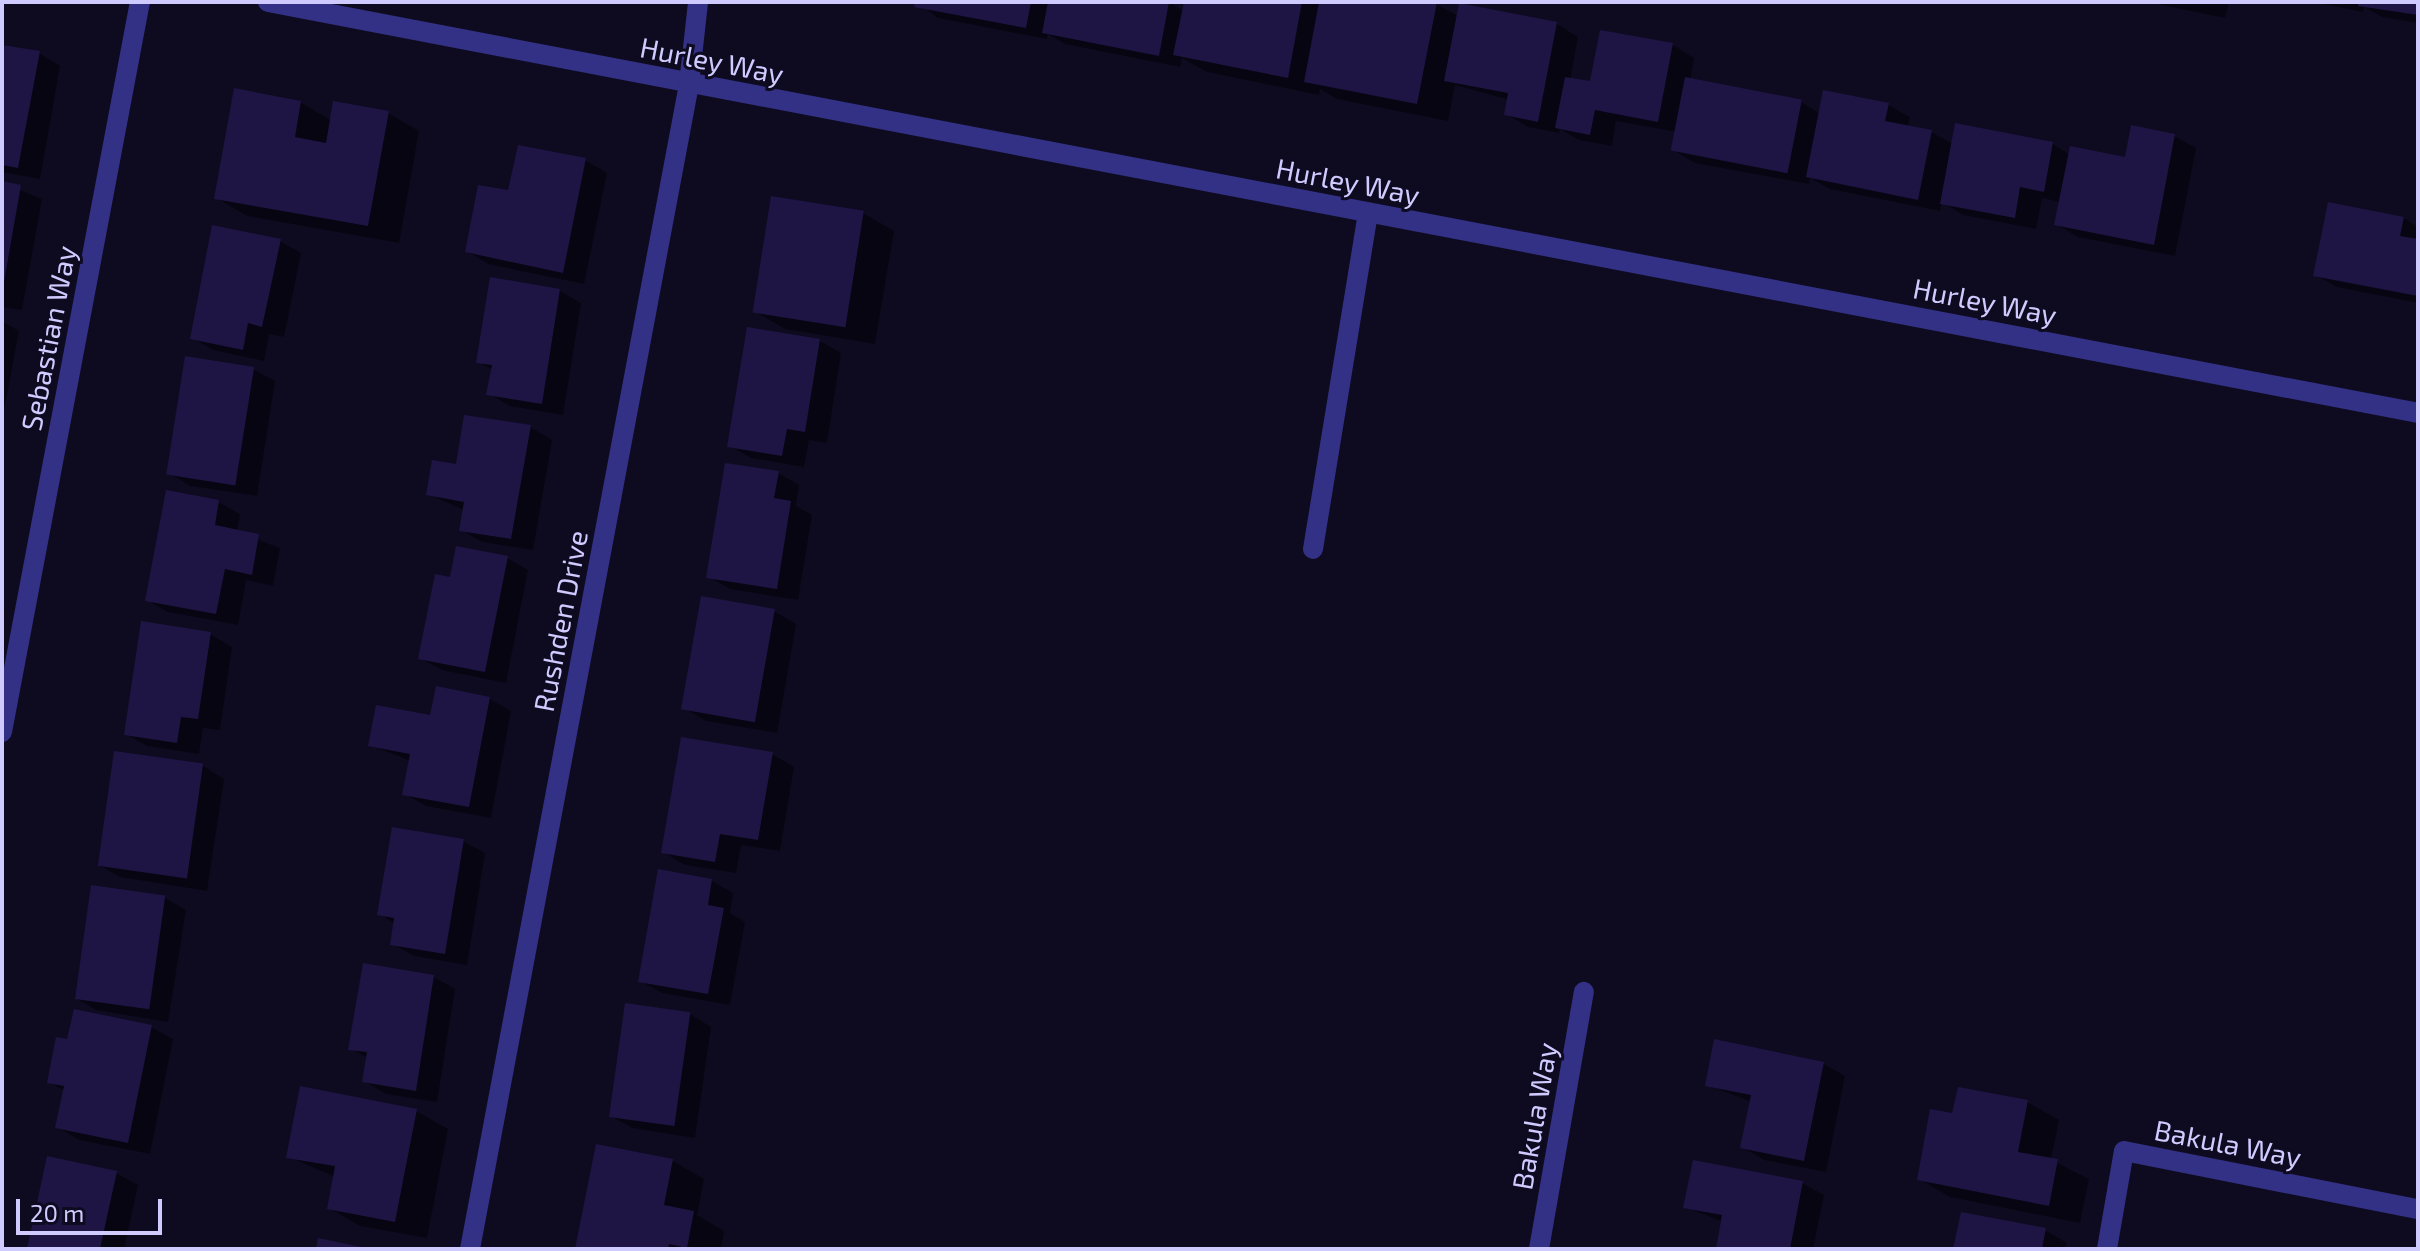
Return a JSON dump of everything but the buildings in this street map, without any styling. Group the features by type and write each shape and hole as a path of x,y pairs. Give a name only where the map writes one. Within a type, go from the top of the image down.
{"street":[{"name":"Sebastian Way","path":"2,732 140,2"},
{"name":"Hurley Way","path":"268,2 2418,413"},
{"name":"Rushden Drive","path":"470,1249 689,84 698,2"},
{"path":"1313,549 1368,213"},
{"name":"Bakula Way","path":"1539,1249 1584,992"},
{"name":"Bakula Way","path":"2107,1249 2124,1151 2418,1209"}]}
